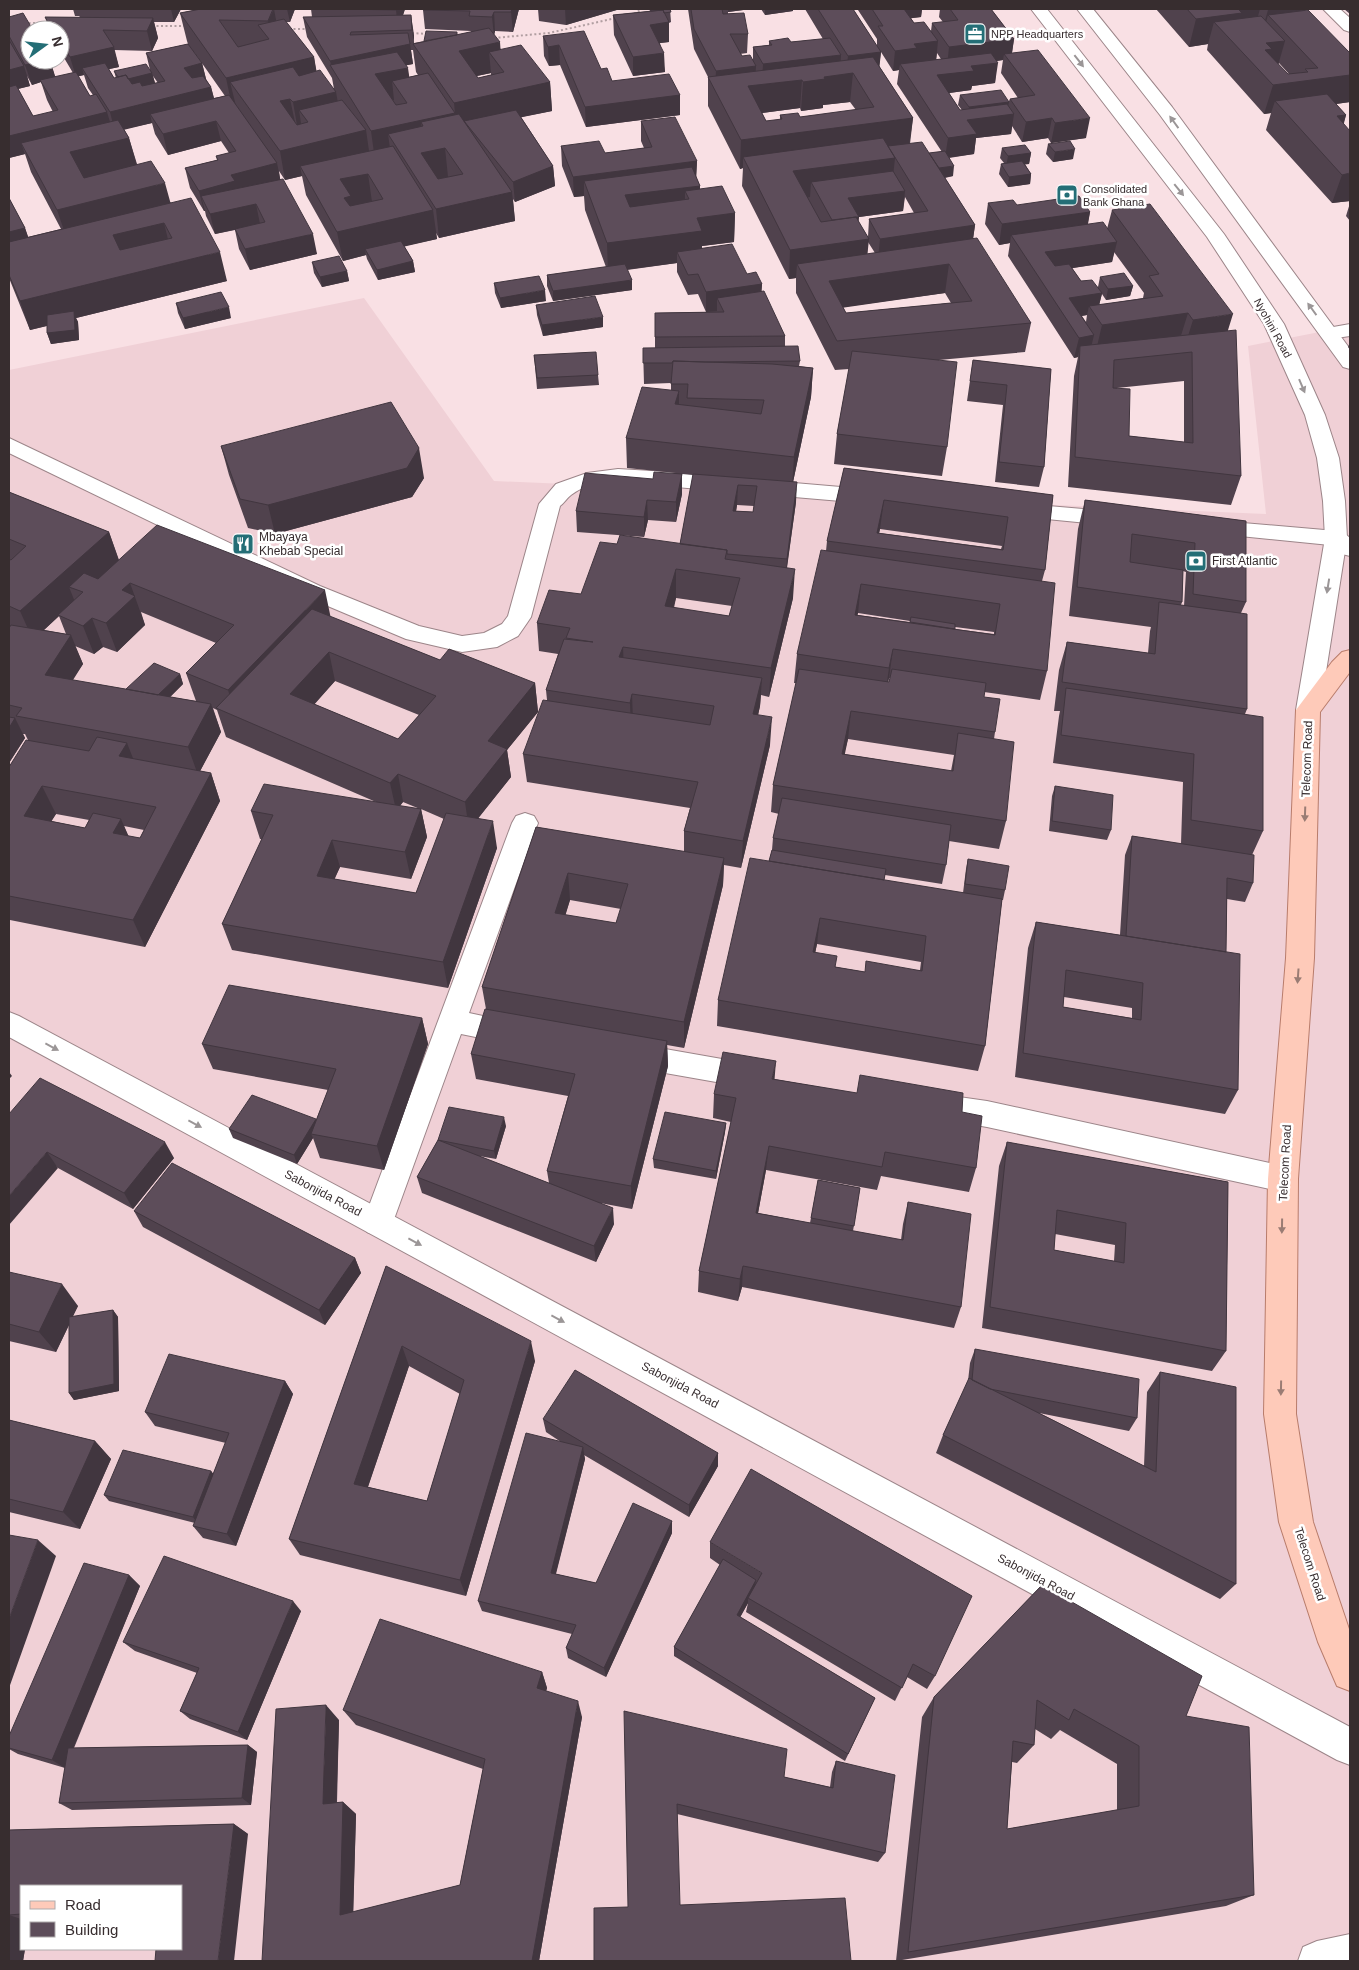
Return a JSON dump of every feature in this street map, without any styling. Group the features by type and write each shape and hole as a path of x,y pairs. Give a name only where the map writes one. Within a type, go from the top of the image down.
{"main road":[{"name":"Telecom Road","path":"1350,658 1308,710 1300,958 1282,1179 1280,1414 1296,1522 1336,1642 1350,1673"}],"street":[{"name":"Nyohini Road","path":"1039,9 1215,234 1274,324 1315,415 1325,450 1343,544 1308,710"},
{"path":"1085,9 1166,111 1350,363"},
{"path":"1331,9 1350,27"},
{"path":"1329,333 1350,330"},
{"path":"9,445 312,591 414,634 462,644 489,641 510,630 519,617 550,504 564,489 587,480 618,476 652,478 896,499"},
{"path":"994,508 1141,521"},
{"path":"1189,525 1343,544"},
{"path":"378,1222 525,822"},
{"path":"452,1021 544,1038"},
{"name":"Sabonjida Road","path":"9,1024 1350,1747"},
{"path":"602,1050 786,1082"},
{"path":"901,1100 988,1114 1282,1179"},
{"path":"1317,1961 1350,1953"}],"path":[{"path":"632,14 642,9"},
{"path":"490,38 548,33 622,17"},
{"path":"146,25 195,26"},
{"path":"282,28 311,30"},
{"path":"405,33 433,34"}],"shaded area":[{"path":"364,298 494,481 1266,514 1248,346 1350,326 1350,1961 9,1961 9,370"}],"building":[{"path":"201,9 273,9 268,21 219,20 238,47 269,39 258,25 284,19 314,57 226,78 180,13"},
{"path":"341,9 396,9 396,10"},
{"path":"423,9 512,9 511,12 494,12 492,17 469,16 470,11"},
{"path":"651,9 670,9 671,12 664,13 663,10 651,11"},
{"path":"691,9 722,9 723,14 744,13 748,34 730,34 742,56 750,55 756,66 716,71 694,29"},
{"path":"818,9 853,9 881,52 848,56"},
{"path":"872,9 904,9 914,23 924,22 938,41 914,44 917,48 895,51 878,26 883,26"},
{"path":"950,9 991,9 1014,39 949,47 932,23 958,20"},
{"path":"1187,9 1238,9 1242,13 1196,19"},
{"path":"663,10 669,22 650,25 664,53 633,57 613,15"},
{"path":"1308,10 1350,53 1350,75 1273,85 1214,22 1261,16 1285,41 1266,43 1272,49 1265,50 1288,74 1308,72 1305,69 1318,68 1268,15"},
{"path":"23,13 27,20 20,20 20,56 9,36 9,17"},
{"path":"411,15 412,30 351,32 350,35 408,33 410,44 330,61 303,17"},
{"path":"45,17 153,18 147,31 103,30 114,47 70,57 70,20 47,20"},
{"path":"489,28 500,42 459,51 478,78 504,72 489,52 521,45 550,82 454,103 413,44"},
{"path":"426,31 457,32 457,35 424,41"},
{"path":"584,31 601,69 607,68 612,81 669,74 680,95 585,107 559,45 548,47 543,36"},
{"path":"788,38 791,42 830,38 841,55 763,64 753,47 772,45 769,41"},
{"path":"9,40 20,59 20,67 9,70"},
{"path":"188,44 202,63 184,68 192,78 203,76 211,87 110,112 82,68 105,63 114,78 126,75 132,84 140,82 142,86 165,81 146,53"},
{"path":"1038,50 1090,118 1055,123 1052,118 1026,122 1010,99 1035,95 1004,54"},
{"path":"397,52 408,68 375,74 396,105 407,103 392,81 428,73 455,113 371,131 330,65"},
{"path":"991,53 998,63 971,66 974,71 937,75 960,110 1007,104 1014,114 967,120 977,134 948,138 900,64"},
{"path":"873,57 913,118 741,140 708,77","holes":["853,73 874,107 800,117 798,113 780,115 782,119 766,121 748,86 802,80 803,82"]},
{"path":"146,64 152,73 128,79 126,75 118,77 114,71"},
{"path":"293,67 299,76 320,70 336,92 293,102 290,99 280,101 297,125 308,122 299,110 342,100 366,130 280,151 230,82"},
{"path":"76,72 90,96 96,94 107,112 9,136 9,87 16,85 33,116 58,110 40,80"},
{"path":"1001,90 1009,102 969,107 960,95"},
{"path":"1327,94 1346,115 1337,116 1350,131 1350,173 1342,175 1275,101"},
{"path":"229,95 277,163 231,175 235,181 199,191 185,168 218,160 216,156 236,151 216,121 163,134 150,114"},
{"path":"516,110 553,166 513,182 464,121"},
{"path":"459,114 512,192 436,209 388,134 423,126 421,122","holes":["445,148 463,174 438,179 421,153"]},
{"path":"675,117 697,161 573,177 561,146 599,141 605,153 652,147 641,121"},
{"path":"118,120 129,138 70,152 84,178 151,161 165,183 57,210 21,143"},
{"path":"883,138 895,158 793,171 821,222 856,217 869,239 790,250 743,157"},
{"path":"1070,141 1075,149 1055,152 1048,144"},
{"path":"922,142 975,225 880,239 869,219 928,211 888,146"},
{"path":"1025,145 1031,153 1008,156 1002,148"},
{"path":"393,146 433,210 337,232 300,166","holes":["368,174 383,199 350,206 344,198 351,196 340,179"]},
{"path":"945,151 954,166 939,168 929,153"},
{"path":"1022,161 1031,174 1009,177 1001,164"},
{"path":"692,167 700,186 625,195 630,207 689,199 685,191 722,186 735,213 697,218 702,231 607,243 584,181"},
{"path":"893,171 905,191 848,198 859,217 832,220 811,182"},
{"path":"283,179 313,234 245,249 235,229 265,222 256,204 210,214 201,196"},
{"path":"1079,196 1090,212 1002,224 988,203 1013,200 1017,205"},
{"path":"9,198 25,228 9,232"},
{"path":"191,198 220,252 20,301 9,275 9,242","holes":["164,223 172,238 120,250 113,235"]},
{"path":"1150,204 1233,314 1193,320 1188,313 1102,325 1089,306 1163,296 1149,276 1159,274 1112,210"},
{"path":"1103,222 1117,242 1045,252 1055,266 1069,264 1081,281 1092,280 1102,293 1069,298 1094,335 1079,338 1011,235"},
{"path":"977,238 1031,323 837,341 797,264","holes":["949,264 972,301 846,313 829,281"]},
{"path":"401,241 413,261 377,270 365,249"},
{"path":"732,244 747,274 756,272 762,284 706,292 698,274 688,275 677,252"},
{"path":"339,256 347,271 320,277 312,262"},
{"path":"625,264 632,280 553,291 547,275"},
{"path":"1124,273 1133,286 1108,289 1100,277"},
{"path":"539,276 545,290 500,298 494,283"},
{"path":"764,291 785,336 655,337 655,313 724,312 717,298"},
{"path":"221,292 229,307 183,318 176,303"},
{"path":"595,296 603,317 542,325 536,305"},
{"path":"74,311 75,330 47,333 47,315"},
{"path":"1236,330 1241,476 1075,457 1080,346","holes":["1192,352 1193,443 1129,436 1130,389 1113,388 1114,360"]},
{"path":"798,346 800,361 673,361 672,363 643,363 643,348"},
{"path":"852,351 957,362 947,447 837,434"},
{"path":"596,352 598,375 537,378 534,355"},
{"path":"973,360 1051,369 1044,467 999,462 1007,385 970,381"},
{"path":"673,361 772,364 813,368 794,457 626,438 642,387 679,391 675,404 761,414 764,400 687,398 688,384 671,384"},
{"path":"391,402 419,448 407,468 268,505 240,499 221,446"},
{"path":"844,468 1053,495 1045,570 827,541","holes":["884,500 1008,517 1003,550 877,533"]},
{"path":"654,472 682,474 676,502 647,500 644,517 576,511 585,473 653,479"},
{"path":"693,474 797,482 787,559 727,554 727,550 680,544","holes":["738,485 757,486 753,512 733,511"]},
{"path":"9,492 109,532 20,611 9,606 9,559 11,560 26,546 9,539"},
{"path":"1085,500 1246,521 1246,602 1193,594 1195,543 1132,534 1130,562 1183,570 1182,602 1077,587"},
{"path":"157,525 325,590 228,690 186,673 234,625 130,583 122,590 135,596 106,623 92,618 83,626 58,615 83,592 69,587 84,573 98,579"},
{"path":"620,535 727,550 725,559 795,569 771,668 623,647 619,657 762,678 753,714 772,717 743,841 684,831 698,782 523,754 543,700 710,725 714,706 632,694 630,703 546,690 564,639 593,642 566,638 570,628 537,623 549,590 581,594 600,542 617,544","holes":["676,569 740,578 729,616 665,606"]},
{"path":"821,550 1055,583 1047,671 893,649 889,668 797,654","holes":["861,584 1000,604 995,635 855,615"]},
{"path":"1159,602 1247,614 1247,709 1062,682 1067,642 1155,654"},
{"path":"312,609 440,660 449,649 535,683 488,741 507,749 465,802 398,774 390,783 216,708","holes":["329,652 436,696 398,739 290,694"]},
{"path":"911,617 955,624 955,629 910,622"},
{"path":"11,625 71,635 45,675 211,704 188,747 16,716 22,708 9,705 9,628"},
{"path":"154,663 180,674 158,695 126,689"},
{"path":"799,669 889,682 892,669 986,683 984,697 1000,699 995,732 851,711 842,754 953,771 958,733 1014,742 1006,821 773,785"},
{"path":"1066,688 1263,717 1263,831 1191,820 1194,754 1061,735"},
{"path":"9,717 15,718 9,728"},
{"path":"97,737 127,743 119,756 211,773 133,920 9,896 9,767 26,740 89,751","holes":["42,786 156,807 140,838 113,833 121,819 93,813 85,828 24,816"]},
{"path":"264,784 421,809 405,852 332,840 317,876 416,893 446,813 493,821 443,962 222,924 273,815 251,811"},
{"path":"1055,786 1113,795 1111,830 1052,821"},
{"path":"782,798 951,825 946,865 773,838"},
{"path":"536,827 724,858 684,1022 482,987","holes":["568,873 628,884 616,923 555,913"]},
{"path":"1132,836 1254,855 1253,883 1227,878 1226,952 1126,936"},
{"path":"772,850 886,869 884,880 769,861"},
{"path":"750,858 1002,899 985,1046 718,1000","holes":["820,918 926,936 922,971 866,961 865,972 835,967 837,956 813,952"]},
{"path":"968,859 1009,866 1005,890 965,884"},
{"path":"1036,922 1240,954 1238,1090 1023,1053","holes":["1066,970 1143,983 1141,1020 1063,1007"]},
{"path":"229,985 422,1018 377,1146 311,1134 336,1069 202,1044"},
{"path":"485,1009 667,1041 631,1186 547,1171 575,1074 471,1054"},
{"path":"723,1052 776,1061 772,1079 857,1093 860,1075 963,1093 962,1112 982,1116 976,1168 885,1152 882,1167 769,1146 756,1213 903,1240 908,1202 971,1214 961,1307 743,1266 740,1279 699,1271 736,1098 714,1094"},
{"path":"40,1078 165,1142 124,1193 47,1152 9,1196 9,1114"},
{"path":"252,1095 316,1119 294,1155 229,1129"},
{"path":"449,1107 504,1117 494,1151 438,1140"},
{"path":"665,1112 726,1123 716,1171 653,1159"},
{"path":"438,1140 613,1208 594,1246 417,1177"},
{"path":"1007,1142 1228,1182 1226,1351 990,1307","holes":["1057,1210 1126,1223 1124,1263 1054,1250"]},
{"path":"172,1163 355,1258 319,1310 134,1211"},
{"path":"818,1180 860,1188 854,1226 811,1218"},
{"path":"386,1266 531,1341 460,1580 289,1539","holes":["402,1346 464,1380 427,1501 354,1484"]},
{"path":"9,1272 62,1284 39,1332 9,1324"},
{"path":"113,1310 114,1384 69,1393 69,1317"},
{"path":"975,1349 1139,1379 1137,1418 990,1389 972,1380"},
{"path":"169,1354 285,1381 227,1534 193,1526 229,1433 145,1412"},
{"path":"575,1370 718,1453 689,1505 543,1419"},
{"path":"1160,1372 1236,1387 1236,1584 943,1435 969,1378 1156,1472"},
{"path":"9,1420 95,1441 63,1512 9,1499"},
{"path":"526,1433 583,1447 551,1573 596,1583 633,1503 672,1521 604,1668 566,1648 576,1625 478,1601"},
{"path":"123,1450 211,1471 193,1517 104,1495"},
{"path":"751,1469 972,1596 935,1676 913,1664 902,1688 748,1598 762,1573 710,1542"},
{"path":"9,1535 38,1540 9,1619"},
{"path":"164,1556 293,1601 238,1732 180,1711 199,1668 123,1642"},
{"path":"723,1559 756,1580 737,1615 875,1698 848,1754 674,1647"},
{"path":"84,1563 129,1575 52,1760 9,1748 9,1736"},
{"path":"1042,1585 1202,1676 1186,1716 1249,1727 1254,1895 908,1952 934,1697","holes":["1037,1700 1069,1720 1074,1709 1139,1746 1139,1806 1007,1829 1013,1741 1034,1745"]},
{"path":"380,1619 542,1672 537,1688 578,1701 532,1961 262,1961 276,1709 326,1705 323,1804 343,1802 340,1915 460,1885 485,1759 343,1710"},
{"path":"624,1711 787,1749 784,1777 833,1788 836,1761 895,1775 885,1853 677,1804 680,1905 845,1898 851,1961 594,1961 594,1908 628,1907"},
{"path":"248,1745 242,1798 59,1803 68,1748"},
{"path":"234,1824 218,1961 155,1961 156,1950 182,1950 182,1885 20,1885 20,1914 9,1915 9,1830"}],"place":[{"name":"NPP Headquarters","path":"975,34"},
{"name":"Consolidated Bank Ghana","path":"1067,195"},
{"name":"Mbayaya Khebab Special","path":"243,544"},
{"name":"First Atlantic","path":"1196,561"}]}
